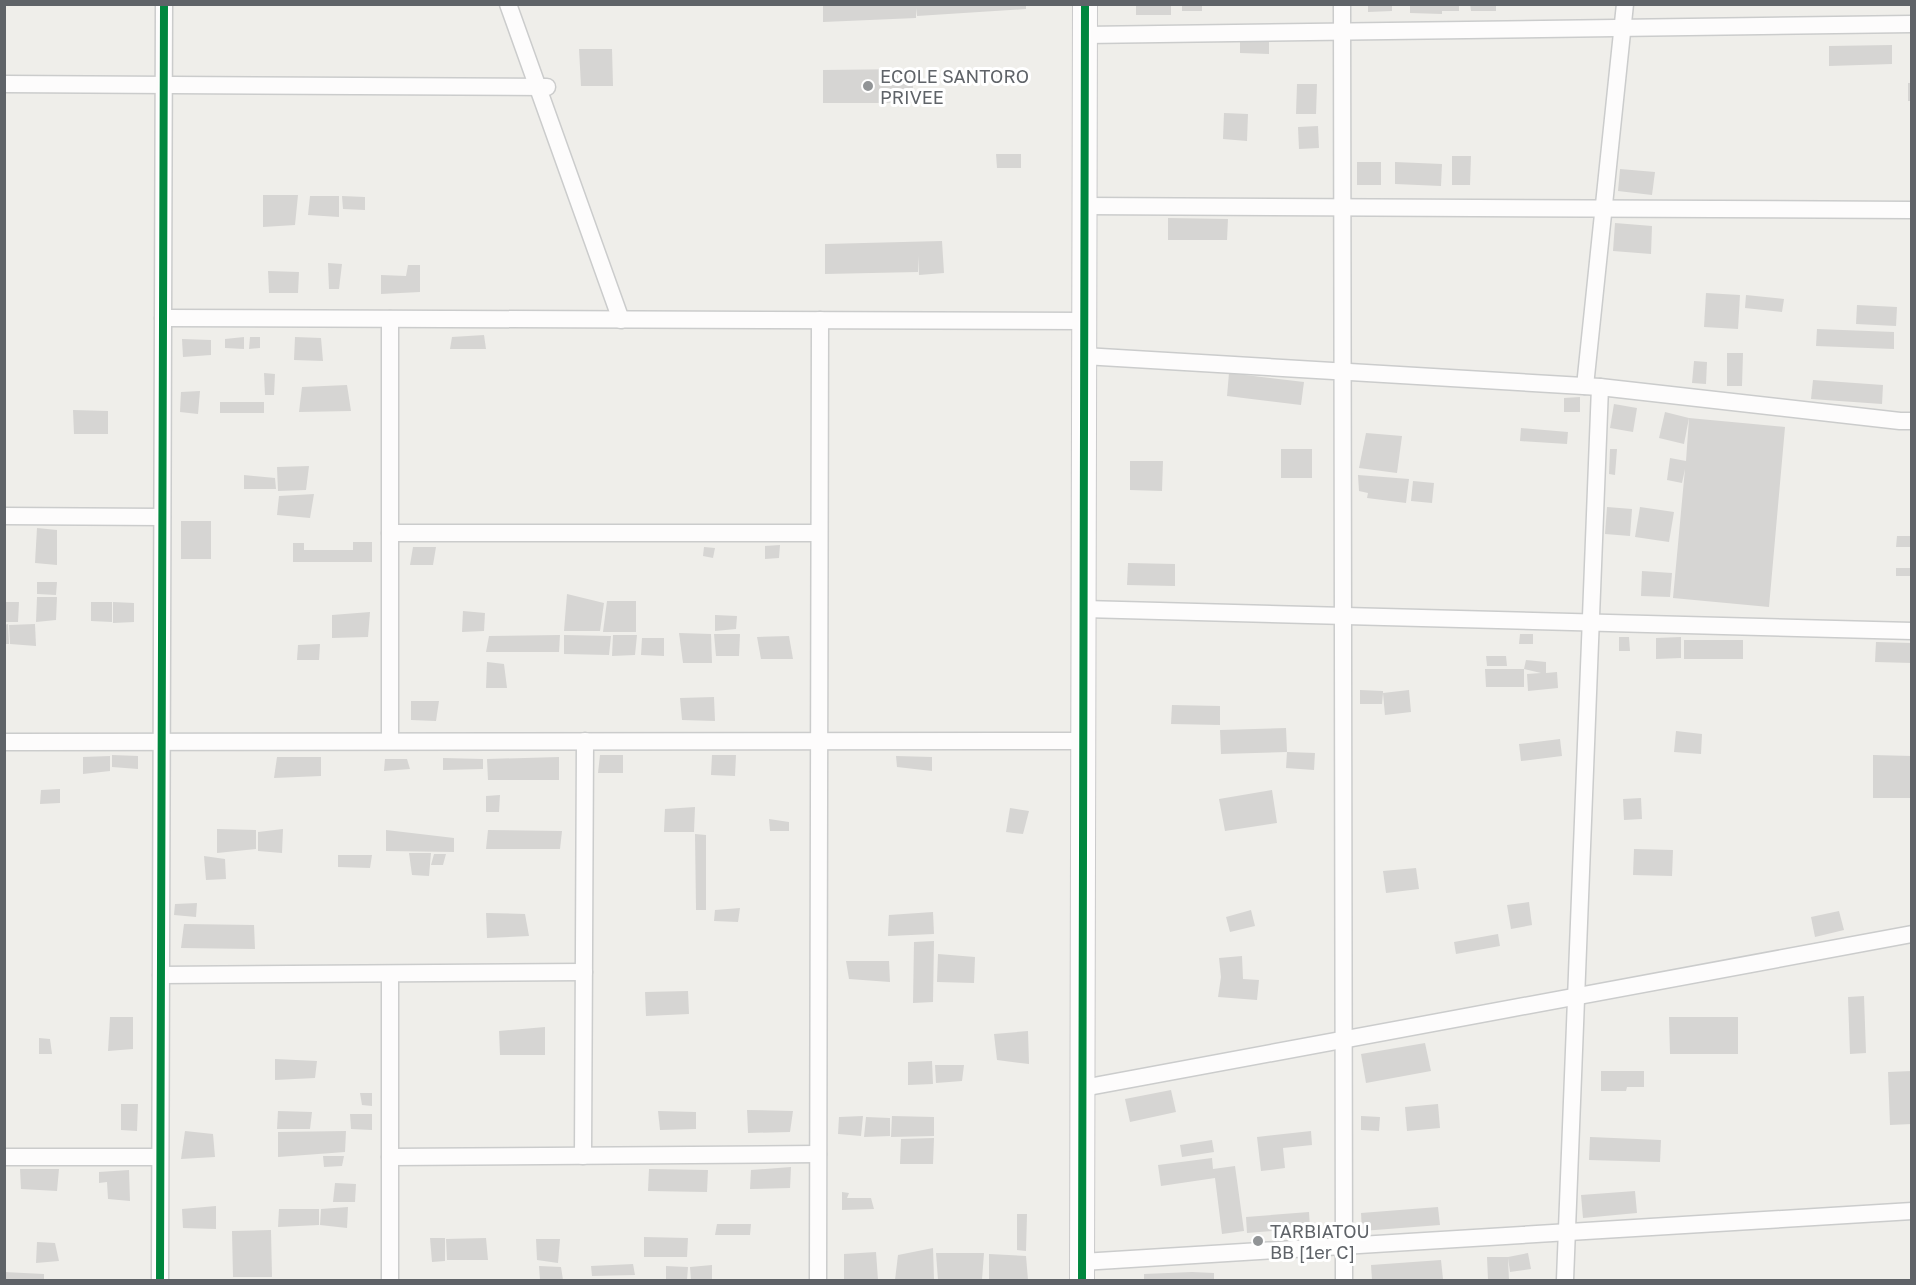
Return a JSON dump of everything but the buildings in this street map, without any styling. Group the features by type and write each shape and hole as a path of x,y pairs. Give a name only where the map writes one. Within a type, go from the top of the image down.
{"street":[{"path":"160,1281 164,4"},
{"path":"508,4 542,86 621,320"},
{"path":"1085,4 1082,1271 1344,1246 1911,1210"},
{"path":"1342,4 1344,1281"},
{"path":"1565,1281 1590,622 1592,386 1603,209 1625,4"},
{"path":"1085,35 1911,24"},
{"path":"4,84 542,86"},
{"path":"1084,206 1911,210"},
{"path":"163,318 1084,321"},
{"path":"390,319 390,741"},
{"path":"818,1281 820,320"},
{"path":"1084,356 1592,386 1911,421"},
{"path":"4,516 162,517"},
{"path":"390,533 819,532"},
{"path":"1084,609 1911,631"},
{"path":"583,1156 585,741"},
{"path":"4,742 1083,741"},
{"path":"1083,1088 1911,934"},
{"path":"161,975 584,972"},
{"path":"390,974 390,1281"},
{"path":"390,1157 818,1154"},
{"path":"4,1157 160,1157"}],"cycle path":[{"path":"160,1280 164,4"},
{"path":"1082,1280 1085,4"}],"place":[{"name":"ECOLE SANTORO PRIVEE","path":"868,86"},
{"name":"TARBIATOU BB [1er C]","path":"1258,1241"}]}
